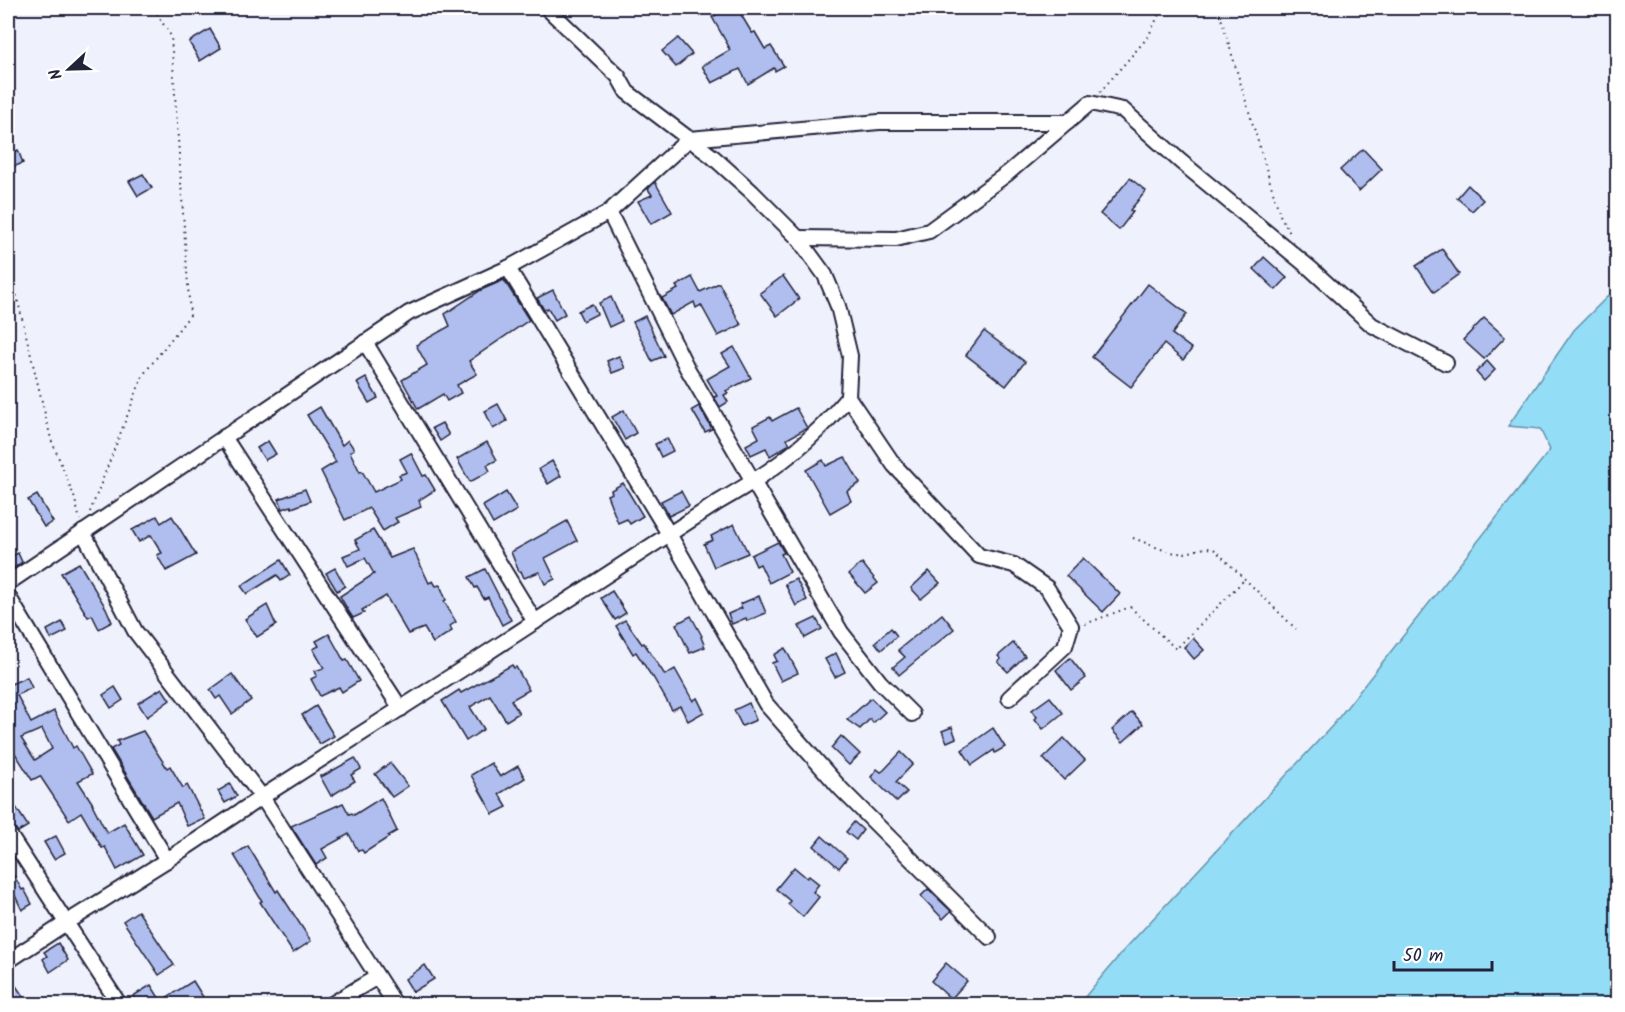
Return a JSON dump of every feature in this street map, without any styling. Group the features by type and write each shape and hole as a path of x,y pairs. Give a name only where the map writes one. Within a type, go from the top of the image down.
{"street":[{"path":"547,8 618,76 627,92 713,157 798,238 825,275 838,306 850,356 848,397 894,465 979,556 1014,565 1047,588 1071,626 1065,646 1009,698"},
{"path":"798,238 896,239 929,231 1008,173 1090,103 1122,110 1311,269 1372,325 1446,363"},
{"path":"8,584 409,313 508,268 609,212 689,139 879,122 1068,122"},
{"path":"609,212 687,368 841,632 880,682 912,714"},
{"path":"508,268 669,534 766,704 841,789 989,936"},
{"path":"365,342 535,622"},
{"path":"8,961 717,503 753,482 817,432 848,397"},
{"path":"224,437 401,709"},
{"path":"83,532 135,631 262,796 395,1005"},
{"path":"8,596 166,860"},
{"path":"8,833 119,1005"},
{"path":"332,1005 377,976"}],"path":[{"path":"83,532 143,375 190,315 171,36 153,8"},
{"path":"1090,103 1148,37 1162,8"},
{"path":"1218,8 1280,215 1295,242"},
{"path":"8,260 51,439 74,496 83,532"},
{"path":"1133,538 1181,554 1208,547 1215,550 1296,629"},
{"path":"1071,626 1082,625 1130,607 1176,649 1245,579"}],"water":[{"path":"1617,287 1617,1004 1079,1004 1123,951 1332,726 1550,450 1540,429 1508,426 1574,330"}],"building":[{"path":"729,8 737,8 752,33 755,32 765,49 771,46 784,66 775,71 774,68 748,84 740,69 712,83 702,66 730,50 712,17"},
{"path":"210,29 221,48 200,61 189,42"},
{"path":"678,38 692,54 676,67 662,51"},
{"path":"1363,149 1382,169 1359,191 1340,170"},
{"path":"18,150 23,163 8,169 8,154"},
{"path":"143,174 152,188 138,196 129,181"},
{"path":"1130,178 1146,191 1130,210 1133,212 1119,230 1100,214"},
{"path":"655,182 672,212 651,224 638,201 652,195 648,189"},
{"path":"1468,185 1483,200 1472,211 1457,198"},
{"path":"1442,249 1459,274 1434,292 1416,266"},
{"path":"1264,257 1287,278 1276,290 1254,269"},
{"path":"783,276 799,299 777,316 760,293"},
{"path":"692,277 700,292 719,283 741,325 718,336 701,305 696,308 694,302 671,315 662,298 678,289 676,286"},
{"path":"504,280 529,320 469,361 477,374 457,385 461,393 447,401 443,394 418,409 402,380 427,365 416,345 450,326 445,314 481,290"},
{"path":"1148,284 1187,314 1172,334 1192,349 1183,360 1164,344 1131,387 1092,357"},
{"path":"553,290 565,314 555,320 548,308 544,310 537,298"},
{"path":"611,297 622,321 609,327 599,303"},
{"path":"592,304 597,314 583,321 578,311"},
{"path":"645,316 664,356 652,361 633,322"},
{"path":"1484,318 1505,337 1484,359 1463,340"},
{"path":"984,331 1025,362 1006,386 966,355"},
{"path":"734,347 751,378 726,391 728,393 724,395 728,402 720,407 714,397 717,396 707,379 730,366 722,354"},
{"path":"619,356 625,368 612,373 607,361"},
{"path":"1487,361 1495,370 1484,381 1476,372"},
{"path":"366,378 378,398 369,403 357,383"},
{"path":"498,404 507,421 493,429 485,411"},
{"path":"699,406 712,429 705,432 692,410"},
{"path":"320,407 342,445 348,440 354,449 350,452 374,492 401,479 399,475 407,472 400,459 411,453 423,476 426,475 435,490 419,500 421,507 395,518 398,522 383,531 369,508 345,520 321,471 336,462 307,415"},
{"path":"796,408 807,428 787,439 790,444 770,456 766,448 751,455 746,445 759,438 753,426 770,417 772,421"},
{"path":"624,410 636,433 625,440 612,417"},
{"path":"442,423 449,435 440,441 432,428"},
{"path":"667,438 673,451 661,457 655,444"},
{"path":"268,441 276,454 265,460 257,448"},
{"path":"487,442 497,460 487,465 490,471 470,482 457,459"},
{"path":"845,457 860,483 847,491 851,501 830,513 806,470 823,460 826,466"},
{"path":"552,461 561,476 548,484 539,469"},
{"path":"623,483 643,516 630,524 627,519 618,523 607,495"},
{"path":"305,489 310,501 283,509 279,499"},
{"path":"681,491 689,506 669,516 661,501"},
{"path":"506,492 517,510 493,524 483,506"},
{"path":"37,495 53,522 44,527 28,500"},
{"path":"157,516 161,523 172,516 196,555 166,571 157,555 162,553 151,535 139,542 132,530"},
{"path":"567,521 577,541 545,558 555,579 545,584 539,572 524,578 511,552"},
{"path":"734,524 748,553 714,567 704,544 713,540 711,536"},
{"path":"373,530 390,558 413,549 429,583 433,581 436,586 440,585 446,600 444,601 456,622 450,626 452,631 433,643 424,628 408,634 386,596 362,610 364,613 353,618 340,596 374,574 365,558 348,566 343,556 360,549 355,540"},
{"path":"778,542 790,572 769,583 760,564 756,566 751,555"},
{"path":"18,553 22,562 8,572 8,558"},
{"path":"1083,558 1120,594 1103,612 1066,576"},
{"path":"281,560 290,575 281,581 277,575 247,594 241,586"},
{"path":"79,563 112,622 99,629 92,615 88,617 61,573"},
{"path":"862,563 878,583 865,593 849,574"},
{"path":"335,568 345,586 337,591 326,573"},
{"path":"485,569 511,620 502,625 488,597 484,599 469,577"},
{"path":"929,571 940,583 921,599 911,588"},
{"path":"796,579 807,600 796,606 785,584"},
{"path":"612,591 626,613 615,620 601,598"},
{"path":"759,596 766,613 732,624 728,614 742,608 740,604"},
{"path":"267,605 276,625 257,637 245,619"},
{"path":"942,614 954,629 899,675 893,667 905,657 898,650"},
{"path":"691,616 705,647 690,653 676,624"},
{"path":"816,618 822,629 805,638 799,626"},
{"path":"625,620 642,644 644,643 665,675 675,669 693,701 697,698 704,712 688,721 680,706 672,710 653,677 636,652 633,654 616,626"},
{"path":"62,622 67,631 51,639 47,630"},
{"path":"891,628 897,636 881,650 875,642"},
{"path":"329,634 344,661 347,660 359,681 342,692 339,687 320,696 311,679 317,676 315,671 324,668 313,649 319,646 316,641"},
{"path":"1193,638 1204,650 1194,659 1184,647"},
{"path":"1013,643 1025,656 1008,672 998,662 1001,659 998,656"},
{"path":"785,648 798,673 781,681 772,663 777,661 774,655"},
{"path":"836,653 845,672 835,677 825,659"},
{"path":"1070,658 1086,678 1071,690 1056,670"},
{"path":"512,665 516,667 529,690 511,700 519,713 506,721 490,695 470,707 484,729 466,741 442,701 459,690 461,693"},
{"path":"232,674 251,700 232,714 220,696 216,699 210,690"},
{"path":"8,677 11,684 27,677 32,688 17,695 31,723 54,711 73,748 76,746 92,774 78,781 93,804 107,833 124,823 143,855 117,870 105,847 102,848 81,812 69,820 40,776 32,780 8,742","holes":["42,729 52,749 35,760 21,738"]},
{"path":"115,687 123,700 111,708 103,695"},
{"path":"162,688 170,700 147,717 138,703"},
{"path":"1050,697 1063,713 1043,729 1035,719 1037,717 1032,710"},
{"path":"871,698 885,712 873,723 870,719 860,729 847,720"},
{"path":"749,703 756,720 742,726 734,710"},
{"path":"316,706 334,736 320,744 302,715"},
{"path":"1132,712 1143,724 1123,742 1112,730"},
{"path":"952,727 956,738 947,742 942,731"},
{"path":"993,728 1005,747 995,753 994,750 972,765 962,750"},
{"path":"143,731 167,768 170,766 183,788 187,785 205,819 187,826 177,803 152,817 111,749 119,745 117,741"},
{"path":"841,736 860,754 849,765 831,748"},
{"path":"1064,738 1085,760 1064,780 1043,758"},
{"path":"901,752 913,764 896,782 907,792 897,802 871,777 877,769 881,772 884,770"},
{"path":"355,758 361,769 351,775 355,781 331,796 320,776"},
{"path":"390,763 408,786 392,797 375,774"},
{"path":"491,763 500,777 518,766 525,778 499,794 507,807 493,814 471,775"},
{"path":"230,784 237,796 225,803 218,791"},
{"path":"8,795 28,826 18,832 8,820"},
{"path":"381,798 397,831 364,853 362,850 358,851 349,834 322,849 327,858 316,865 291,826 343,803 349,814 354,815"},
{"path":"854,822 863,830 856,840 846,832"},
{"path":"56,836 65,853 54,859 44,842"},
{"path":"822,836 847,858 839,868 814,846"},
{"path":"248,846 276,892 278,890 311,941 293,953 260,902 262,901 234,855"},
{"path":"794,867 819,884 813,892 819,897 803,917 776,889"},
{"path":"12,872 32,904 22,910 8,881 8,874"},
{"path":"928,889 951,911 943,919 921,896"},
{"path":"138,911 174,965 159,975 123,921"},
{"path":"58,943 68,960 50,972 43,959 47,956 44,952"},
{"path":"946,963 967,981 951,999 931,981"},
{"path":"425,965 434,979 413,992 405,979"},
{"path":"193,981 208,1005 138,1005 133,996 151,985 161,1001"},
{"path":"14,983 25,999 17,1005 8,1005 8,988"}]}
